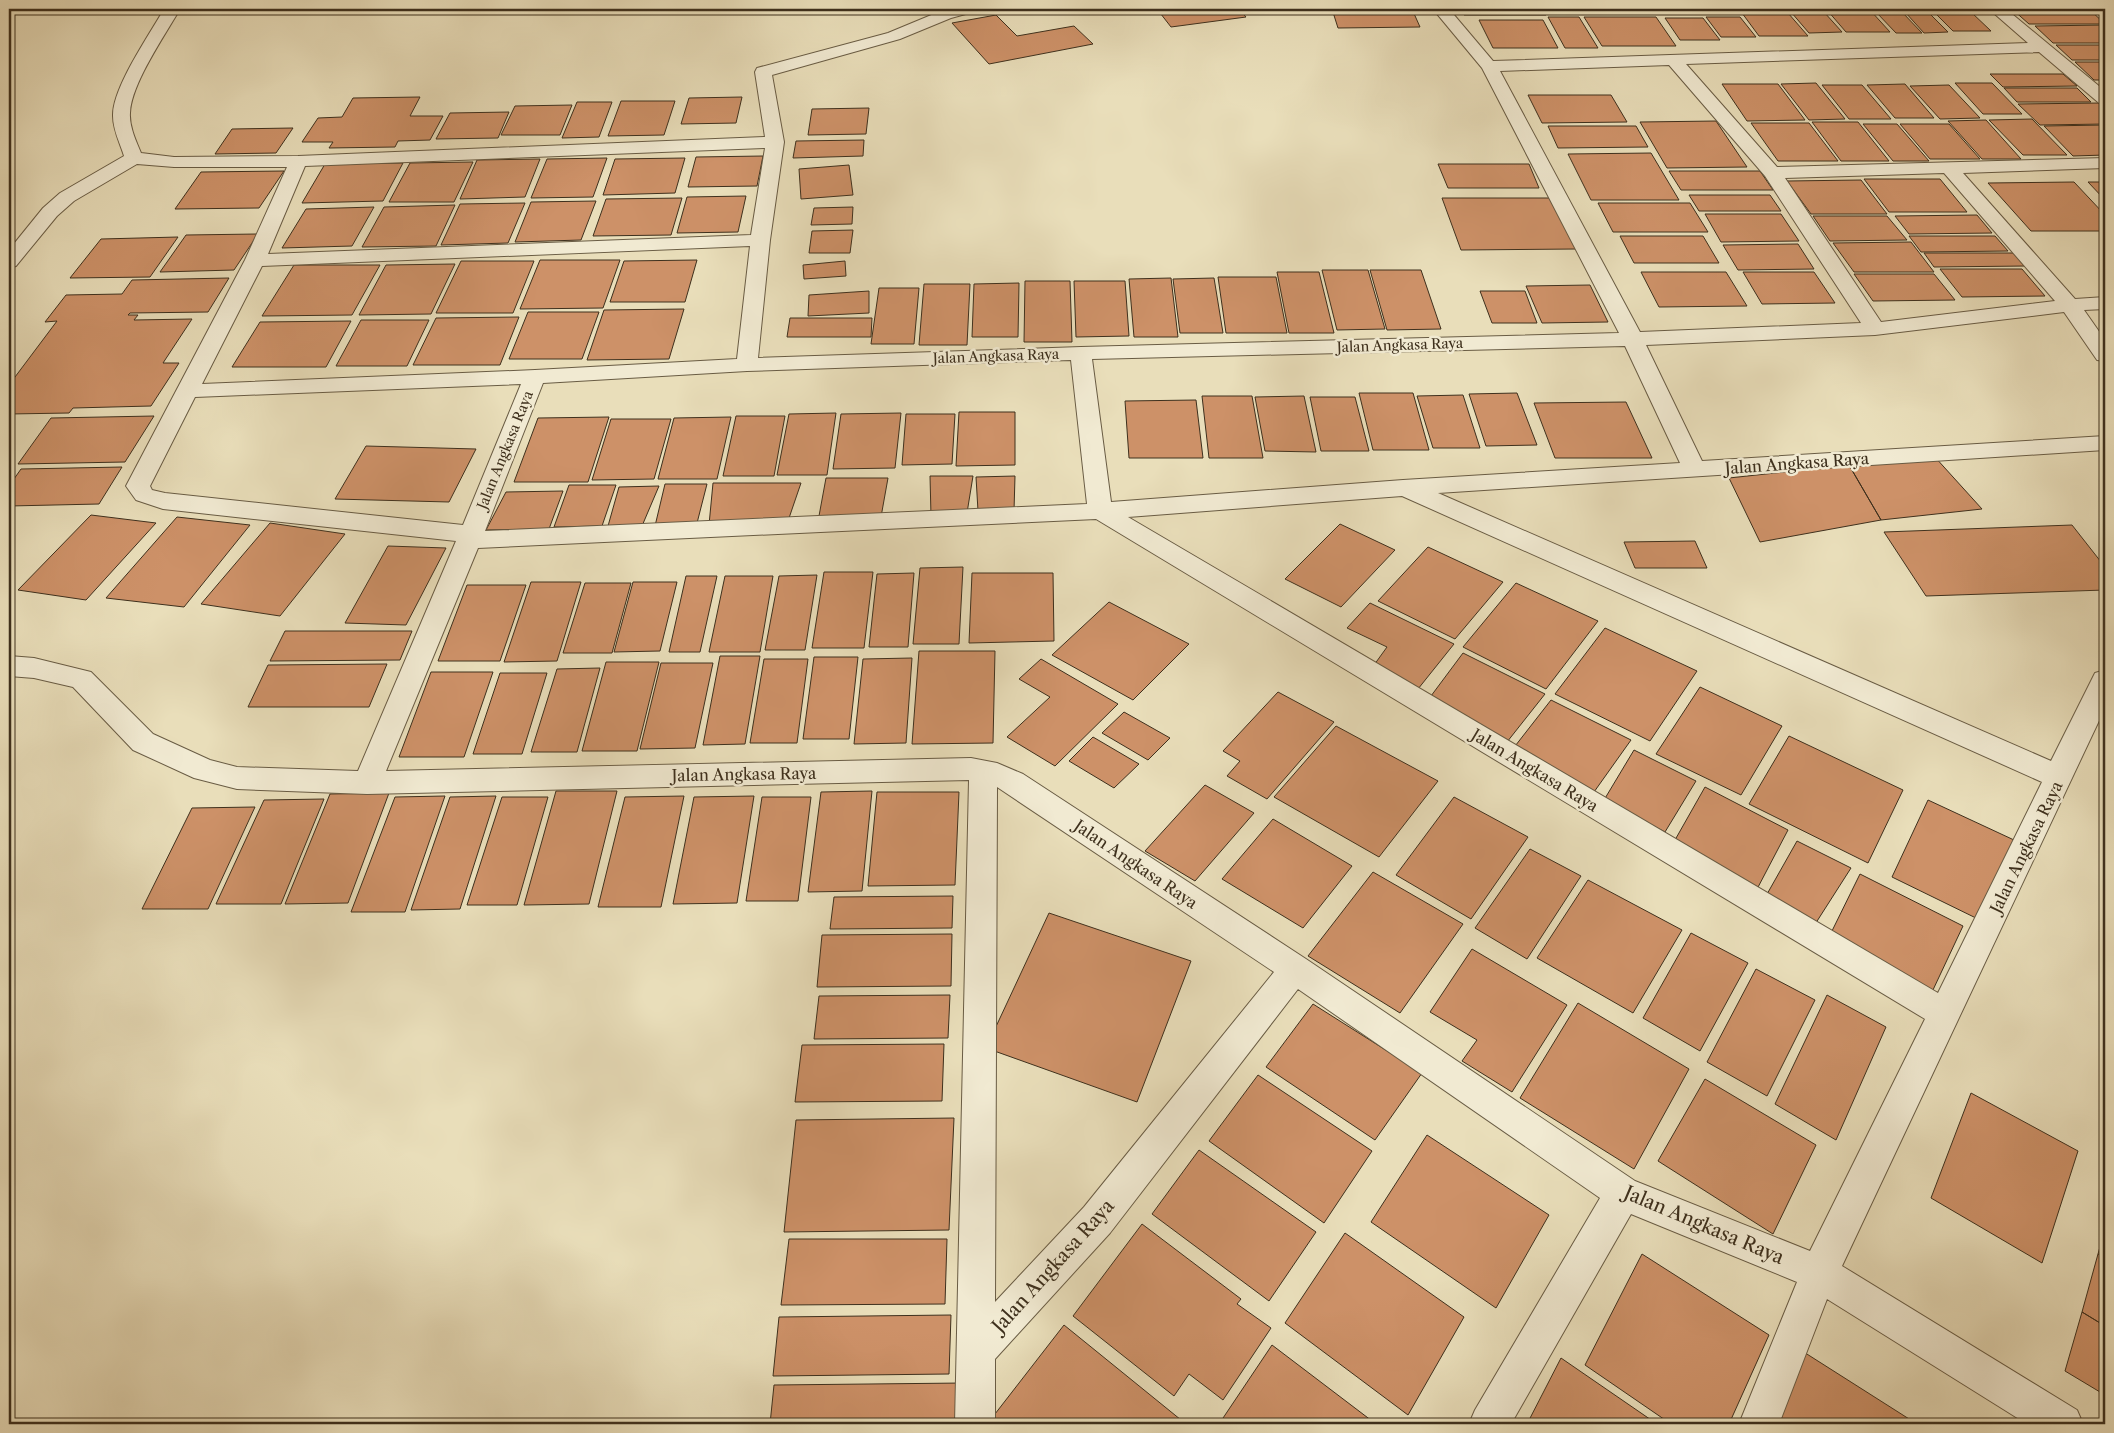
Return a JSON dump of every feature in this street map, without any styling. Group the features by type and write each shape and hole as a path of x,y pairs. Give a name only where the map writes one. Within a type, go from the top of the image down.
{"street":[{"path":"134,158 121,112 132,81 172,9"},
{"path":"747,365 760,240 776,142 763,72 894,36 946,14 968,9"},
{"path":"1441,9 1489,66 1632,339 1695,470"},
{"path":"1997,9 2105,99"},
{"path":"1489,66 2044,47"},
{"path":"1674,60 1772,173 1875,328"},
{"path":"9,262 50,212 68,197 134,158 174,162 298,161 776,142"},
{"path":"298,161 254,260 138,486 144,495 163,501 470,537"},
{"path":"1772,173 2105,162"},
{"path":"1948,167 2070,305 2105,355"},
{"path":"254,260 760,240"},
{"name":"Jalan Angkasa Raya","path":"2063,1424 1818,1273 1623,1194 1295,969 1013,782 997,774 964,769 366,783 470,537 535,376 747,365 1632,339 1875,328 2105,302"},
{"path":"1081,354 1100,511"},
{"path":"188,390 535,376"},
{"name":"Jalan Angkasa Raya","path":"470,537 1100,511 1403,488 2105,443"},
{"path":"1403,488 2059,778"},
{"name":"Jalan Angkasa Raya","path":"1100,511 1945,1014"},
{"path":"9,666 34,668 82,679 143,742 204,770 237,778 366,783"},
{"name":"Jalan Angkasa Raya","path":"1818,1273 2105,680"},
{"path":"975,1424 983,771"},
{"name":"Jalan Angkasa Raya","path":"976,1351 1097,1220 1295,969"},
{"path":"1489,1424 1623,1194"},
{"path":"1759,1424 1818,1273"}],"building":[{"path":"205,9 276,9 274,11 203,11"},
{"path":"1157,9 1239,9 1246,17 1171,27"},
{"path":"1332,9 1412,9 1420,27 1338,28"},
{"path":"1461,9 1543,9 1546,15 1464,15"},
{"path":"1670,9 1723,9 1725,12 1673,12"},
{"path":"2012,9 2089,9 2105,24 2029,24"},
{"path":"1827,10 1870,10 1890,32 1846,32"},
{"path":"1791,12 1824,12 1842,32 1809,33"},
{"path":"1876,12 1902,12 1922,33 1896,33"},
{"path":"1905,12 1928,12 1948,32 1924,33"},
{"path":"1934,12 1971,12 1991,31 1953,31"},
{"path":"1742,13 1788,13 1808,36 1759,36"},
{"path":"996,15 1017,36 1074,26 1093,44 989,64 952,23"},
{"path":"1548,17 1579,17 1598,48 1565,48"},
{"path":"1584,17 1656,17 1676,46 1602,46"},
{"path":"1706,17 1740,17 1756,37 1721,37"},
{"path":"1665,18 1703,18 1720,40 1680,40"},
{"path":"1479,20 1543,20 1558,48 1493,48"},
{"path":"2105,25 2105,43 2053,43 2035,26"},
{"path":"2056,45 2105,45 2105,60 2072,60"},
{"path":"2075,62 2105,62 2105,80 2094,80"},
{"path":"1990,74 2063,74 2077,86 2003,87"},
{"path":"1816,83 1845,119 1809,120 1781,84"},
{"path":"1955,83 1992,83 2022,114 1983,114"},
{"path":"1722,84 1778,84 1805,120 1747,121"},
{"path":"1905,84 1934,118 1895,118 1867,85"},
{"path":"1822,85 1862,85 1891,119 1849,119"},
{"path":"1949,85 1980,118 1940,119 1910,86"},
{"path":"2004,88 2077,88 2091,102 2017,102"},
{"path":"1528,95 1611,95 1627,122 1542,123"},
{"path":"420,97 410,116 443,116 430,140 398,141 395,147 329,148 333,142 302,142 318,118 342,117 353,98"},
{"path":"742,97 736,123 681,124 689,98"},
{"path":"621,101 675,101 664,135 608,136"},
{"path":"577,102 612,102 599,137 562,138"},
{"path":"2100,103 2105,108 2105,124 2040,125 2018,104"},
{"path":"572,105 560,135 501,135 515,106"},
{"path":"869,108 866,134 808,135 812,109"},
{"path":"509,112 498,138 436,139 450,113"},
{"path":"2032,119 2067,155 2023,155 1989,120"},
{"path":"1986,120 2021,159 1982,159 1948,121"},
{"path":"1716,121 1747,167 1667,168 1640,122"},
{"path":"1812,122 1858,122 1889,161 1841,161"},
{"path":"1751,123 1809,123 1838,161 1778,161"},
{"path":"1863,124 1897,124 1929,161 1893,161"},
{"path":"1900,124 1949,124 1980,159 1930,159"},
{"path":"2105,125 2105,155 2073,156 2044,126"},
{"path":"1548,126 1636,126 1648,147 1558,148"},
{"path":"293,128 276,153 215,154 232,129"},
{"path":"864,140 863,156 793,158 796,141"},
{"path":"1651,153 1679,200 1591,200 1568,154"},
{"path":"763,156 757,186 688,187 696,157"},
{"path":"607,158 593,197 531,198 547,159"},
{"path":"685,158 675,193 603,195 615,159"},
{"path":"540,159 525,197 460,199 477,160"},
{"path":"473,162 454,202 389,202 410,163"},
{"path":"403,163 383,201 302,203 325,164"},
{"path":"1438,164 1529,164 1539,188 1448,188"},
{"path":"849,165 853,195 801,199 799,169"},
{"path":"284,171 259,208 175,209 201,172"},
{"path":"1669,171 1760,171 1773,190 1681,190"},
{"path":"1864,179 1940,179 1967,212 1889,212"},
{"path":"1861,180 1887,214 1811,214 1787,181"},
{"path":"2074,182 2105,215 2105,231 2031,231 1988,183"},
{"path":"2088,182 2105,182 2105,200"},
{"path":"1689,195 1770,195 1781,211 1699,211"},
{"path":"746,196 738,232 677,233 687,197"},
{"path":"682,198 671,235 593,236 606,199"},
{"path":"1442,198 1552,198 1576,249 1461,250"},
{"path":"596,201 581,240 515,242 531,202"},
{"path":"525,203 508,243 441,245 460,204"},
{"path":"1598,203 1690,203 1708,232 1613,232"},
{"path":"455,205 436,246 362,247 384,207"},
{"path":"374,207 352,246 282,248 306,209"},
{"path":"853,207 852,224 811,225 814,208"},
{"path":"1705,214 1781,214 1799,241 1721,242"},
{"path":"1977,215 1992,233 1909,234 1895,216"},
{"path":"1813,216 1887,216 1907,240 1830,241"},
{"path":"853,230 850,253 809,253 812,231"},
{"path":"258,234 234,270 160,272 186,235"},
{"path":"1620,236 1703,236 1719,263 1634,263"},
{"path":"1909,236 1995,236 2008,251 1921,252"},
{"path":"178,237 150,277 70,278 101,239"},
{"path":"1911,242 1934,272 1854,272 1833,243"},
{"path":"1798,244 1814,269 1738,270 1723,245"},
{"path":"1924,253 2014,253 2026,266 1934,267"},
{"path":"540,260 620,260 603,308 520,309"},
{"path":"697,260 685,302 610,302 624,261"},
{"path":"461,261 534,261 513,313 436,313"},
{"path":"845,261 846,276 804,279 803,265"},
{"path":"455,264 431,314 359,315 386,265"},
{"path":"294,265 380,265 352,315 262,316"},
{"path":"1940,269 2022,269 2045,296 1962,297"},
{"path":"1322,270 1368,270 1385,329 1337,330"},
{"path":"1370,270 1421,270 1441,329 1387,330"},
{"path":"1277,272 1319,272 1334,333 1289,333"},
{"path":"1641,272 1726,272 1747,306 1659,307"},
{"path":"1743,272 1814,272 1835,303 1762,304"},
{"path":"1854,274 1934,274 1955,300 1873,301"},
{"path":"1218,277 1276,277 1287,333 1226,333"},
{"path":"229,278 208,312 130,313 128,315 138,315 134,320 192,319 163,363 179,363 151,406 73,408 69,413 9,414 9,385 57,321 45,322 66,295 122,294 132,280"},
{"path":"1171,278 1178,337 1134,337 1129,279"},
{"path":"1214,278 1223,333 1180,333 1173,279"},
{"path":"1025,281 1070,281 1072,342 1024,342"},
{"path":"1074,281 1125,281 1129,336 1076,337"},
{"path":"1019,283 1018,337 972,337 974,284"},
{"path":"924,284 970,284 967,345 919,345"},
{"path":"1590,285 1608,322 1542,323 1526,286"},
{"path":"879,288 919,288 914,344 871,344"},
{"path":"869,291 869,313 808,316 809,295"},
{"path":"1480,291 1525,291 1537,323 1492,323"},
{"path":"684,309 669,359 587,360 604,310"},
{"path":"528,312 599,312 582,359 509,359"},
{"path":"519,317 500,365 413,365 436,318"},
{"path":"790,318 872,318 871,337 787,337"},
{"path":"361,320 429,320 407,366 336,366"},
{"path":"351,321 326,367 232,367 260,322"},
{"path":"1359,393 1413,393 1429,450 1373,450"},
{"path":"1517,393 1537,445 1486,446 1469,394"},
{"path":"1463,395 1480,448 1433,448 1417,396"},
{"path":"1202,396 1252,396 1263,458 1209,458"},
{"path":"1304,396 1316,452 1265,451 1255,397"},
{"path":"1310,397 1355,397 1369,451 1321,451"},
{"path":"1196,400 1203,458 1129,458 1125,401"},
{"path":"1626,402 1652,458 1555,458 1534,403"},
{"path":"959,412 1015,412 1015,465 956,466"},
{"path":"836,413 827,475 777,475 789,414"},
{"path":"901,413 895,468 833,469 841,414"},
{"path":"906,414 955,414 952,464 902,465"},
{"path":"154,416 125,462 18,464 51,418"},
{"path":"736,416 785,416 774,476 723,476"},
{"path":"609,417 588,482 514,482 538,418"},
{"path":"731,417 717,479 658,479 674,418"},
{"path":"611,419 671,419 654,479 592,480"},
{"path":"366,446 476,449 449,502 335,499"},
{"path":"1934,456 1982,509 1881,520 1849,465"},
{"path":"1849,465 1881,520 1760,542 1729,478"},
{"path":"122,467 99,504 9,506 9,486 21,469"},
{"path":"930,476 973,476 967,513 931,516"},
{"path":"1015,476 1014,511 978,511 976,477"},
{"path":"826,478 888,478 881,517 819,516"},
{"path":"713,483 801,483 788,521 709,525"},
{"path":"665,484 707,484 696,527 655,526"},
{"path":"569,485 616,485 602,526 554,527"},
{"path":"659,486 642,526 608,526 619,487"},
{"path":"563,491 549,529 486,530 506,492"},
{"path":"91,515 156,523 86,600 18,590"},
{"path":"177,517 250,525 184,607 106,598"},
{"path":"270,523 345,534 280,616 201,604"},
{"path":"1340,524 1395,550 1341,607 1285,579"},
{"path":"2072,525 2105,567 2105,590 1926,596 1884,532"},
{"path":"1695,541 1707,568 1635,568 1624,542"},
{"path":"388,546 446,548 406,625 345,623"},
{"path":"1428,547 1503,582 1455,639 1378,601"},
{"path":"963,567 959,644 913,644 920,568"},
{"path":"824,572 873,572 864,648 812,648"},
{"path":"914,573 908,647 869,647 877,574"},
{"path":"972,573 1053,573 1054,641 969,643"},
{"path":"817,575 805,650 765,650 779,576"},
{"path":"686,576 717,576 700,652 669,652"},
{"path":"725,576 773,576 760,652 709,652"},
{"path":"531,582 581,582 557,661 504,662"},
{"path":"633,582 677,582 660,651 614,652"},
{"path":"585,583 631,583 612,653 563,653"},
{"path":"1516,583 1598,621 1546,689 1463,647"},
{"path":"467,585 526,585 500,661 438,661"},
{"path":"1109,602 1189,644 1133,700 1052,655"},
{"path":"1370,603 1454,644 1414,694 1369,672 1387,647 1347,628"},
{"path":"1605,628 1697,671 1650,741 1555,694"},
{"path":"285,631 412,631 400,660 270,661"},
{"path":"919,651 995,651 993,743 912,744"},
{"path":"1463,653 1545,694 1507,742 1428,700"},
{"path":"720,656 760,656 745,744 703,745"},
{"path":"814,657 858,657 849,739 803,739"},
{"path":"912,658 906,743 854,744 863,659"},
{"path":"764,659 808,659 797,743 750,743"},
{"path":"1041,659 1118,704 1055,766 1007,737 1050,697 1019,679"},
{"path":"606,662 659,662 637,751 582,751"},
{"path":"661,663 713,663 695,748 640,749"},
{"path":"387,664 369,707 248,707 268,665"},
{"path":"600,668 577,752 531,752 557,669"},
{"path":"431,672 493,672 464,757 399,757"},
{"path":"500,673 547,673 522,754 473,754"},
{"path":"1700,687 1782,726 1741,795 1656,754"},
{"path":"1278,692 1334,722 1267,799 1227,776 1240,761 1223,751"},
{"path":"1551,700 1631,740 1594,792 1512,750"},
{"path":"1124,712 1170,738 1148,760 1102,733"},
{"path":"1336,726 1438,781 1379,857 1274,797"},
{"path":"1789,736 1903,790 1868,863 1749,804"},
{"path":"1093,737 1139,764 1114,788 1069,761"},
{"path":"1634,750 1696,781 1665,832 1604,800"},
{"path":"1205,785 1254,813 1195,881 1145,851"},
{"path":"1705,787 1788,830 1756,891 1671,847"},
{"path":"556,791 617,791 589,904 524,905"},
{"path":"872,791 862,891 808,892 821,792"},
{"path":"877,792 959,792 955,885 868,886"},
{"path":"389,793 348,903 285,904 330,794"},
{"path":"445,796 405,912 351,912 395,797"},
{"path":"496,796 460,909 411,910 450,797"},
{"path":"684,796 661,907 598,907 625,797"},
{"path":"754,796 737,903 673,904 694,797"},
{"path":"502,797 548,797 517,905 467,905"},
{"path":"762,797 811,797 798,901 746,901"},
{"path":"1454,797 1528,837 1471,919 1396,875"},
{"path":"324,799 281,904 216,904 264,800"},
{"path":"1928,800 2014,840 1980,920 1892,877"},
{"path":"255,807 208,909 142,909 192,808"},
{"path":"1273,819 1352,866 1303,928 1222,879"},
{"path":"1797,841 1851,868 1812,929 1762,903"},
{"path":"1530,849 1581,876 1527,959 1475,928"},
{"path":"1373,872 1463,924 1400,1013 1308,956"},
{"path":"1860,874 1963,926 1932,992 1829,937"},
{"path":"1588,880 1682,930 1633,1013 1537,958"},
{"path":"953,896 952,928 830,929 834,897"},
{"path":"1049,913 1191,961 1137,1102 986,1048"},
{"path":"1691,933 1748,963 1700,1051 1643,1018"},
{"path":"952,934 951,986 817,987 822,935"},
{"path":"1472,949 1567,1005 1512,1092 1462,1061 1477,1040 1430,1012"},
{"path":"1756,969 1815,1000 1767,1096 1707,1062"},
{"path":"950,995 948,1038 814,1039 819,996"},
{"path":"1827,995 1886,1027 1836,1140 1775,1104"},
{"path":"1578,1003 1689,1069 1634,1169 1520,1098"},
{"path":"1313,1004 1422,1073 1375,1140 1266,1067"},
{"path":"944,1044 942,1101 795,1102 802,1045"},
{"path":"1258,1075 1372,1151 1324,1223 1209,1141"},
{"path":"1705,1079 1816,1145 1773,1234 1658,1161"},
{"path":"1971,1093 2078,1151 2042,1263 1931,1198"},
{"path":"954,1118 949,1230 784,1232 796,1120"},
{"path":"1427,1135 1549,1215 1496,1308 1371,1222"},
{"path":"1199,1150 1316,1232 1269,1301 1152,1214"},
{"path":"1142,1224 1241,1299 1237,1304 1271,1328 1223,1400 1189,1374 1174,1396 1073,1316"},
{"path":"2105,1229 2105,1258 2098,1254"},
{"path":"1345,1233 1464,1317 1408,1415 1285,1323"},
{"path":"789,1239 947,1239 945,1304 781,1305"},
{"path":"1642,1254 1769,1335 1729,1424 1671,1424 1585,1365"},
{"path":"2098,1254 2105,1258 2105,1326 2082,1312"},
{"path":"2082,1312 2105,1326 2105,1395 2065,1371"},
{"path":"951,1315 949,1374 773,1376 779,1317"},
{"path":"1064,1325 1186,1424 988,1423"},
{"path":"1272,1345 1376,1424 1219,1424"},
{"path":"1799,1349 1917,1424 1769,1424"},
{"path":"1561,1358 1657,1424 1527,1424"},
{"path":"963,1383 961,1424 770,1424 774,1385"}]}
